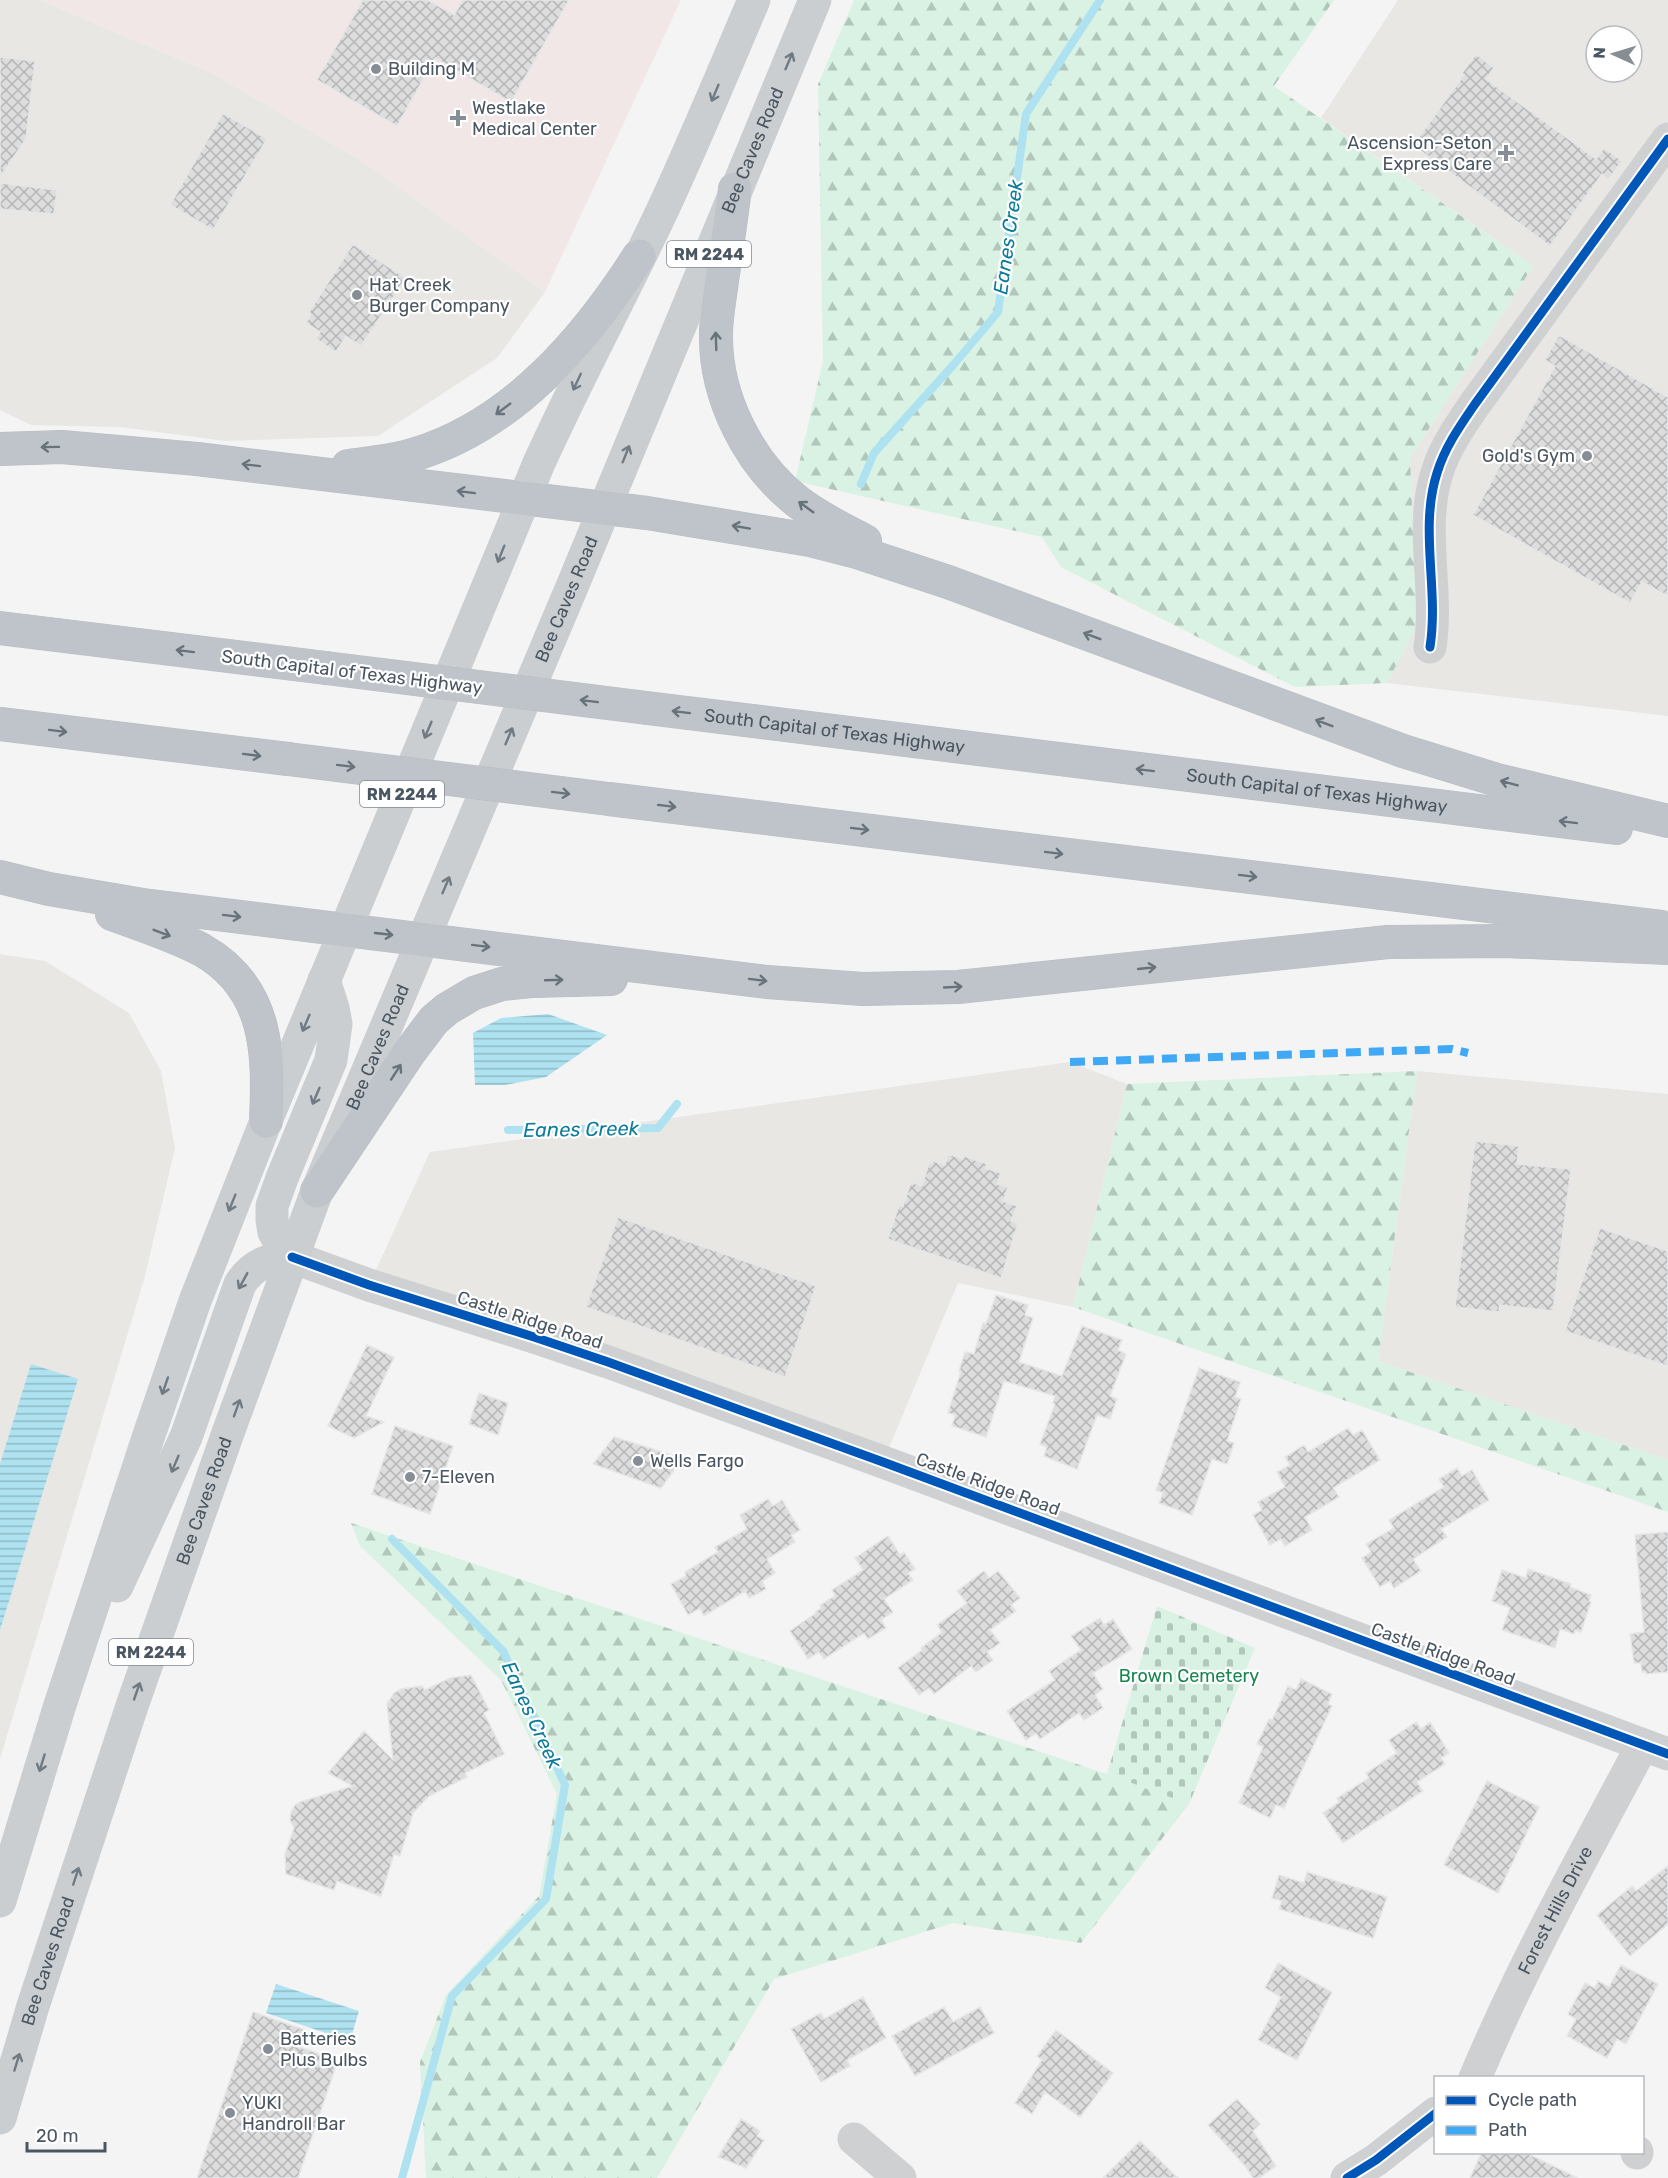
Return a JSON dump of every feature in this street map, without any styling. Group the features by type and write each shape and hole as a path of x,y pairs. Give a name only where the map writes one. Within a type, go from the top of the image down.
{"highway":[{"path":"735,189 716,335 722,383 736,422 758,460 798,501 830,522 931,576"},
{"path":"289,470 369,464 416,454 480,425 525,392 558,361 612,298 639,256"},
{"path":"0,449 62,447 100,449 604,508 714,523 793,537 857,552 931,576 1403,751 1497,780 1668,821"},
{"name":"South Capital of Texas Highway","path":"0,628 1668,835"},
{"path":"0,724 1668,928"},
{"path":"0,877 49,889 143,905 815,986 910,989 958,987 1388,942 1506,941 1668,948"},
{"path":"49,889 192,945 217,961 237,980 246,991 265,1040 266,1121"},
{"path":"317,1191 421,1035 434,1020 461,1000 488,988 516,982 719,976"}],"main road":[{"name":"RM 2244","path":"0,1901 59,1708 179,1346 266,1121 524,500 579,377 702,123 754,0"},
{"name":"Bee Caves Road","path":"0,2118 33,2006 133,1702 317,1191 815,0"},
{"path":"292,1257 284,1250 274,1232 272,1206 331,1060 336,1024 324,980"},
{"path":"59,1708 186,1437 240,1284 247,1273 268,1260 292,1257"}],"street":[{"path":"1430,647 1434,611 1430,523 1432,489 1443,456 1474,404 1668,139"},
{"name":"Castle Ridge Road","path":"292,1257 369,1286 608,1362 1655,1750"},
{"name":"Forest Hills Drive","path":"1477,2076 1492,2038 1550,1923 1655,1750"},
{"path":"1347,2178 1376,2160 1434,2115"},
{"path":"854,2139 900,2178"}],"shaded area":[{"path":"0,0 40,0 214,74 365,163 545,292 497,358 378,436 225,441 120,427 31,425 0,410"},
{"name":"Westlake Medical Center","path":"40,0 681,0 545,292 365,163 214,74"},
{"path":"1398,0 1668,0 1668,716 1387,683 1417,624 1410,458 1533,266 1321,118"},
{"path":"0,954 45,961 129,1013 161,1071 175,1148 145,1276 0,1759"},
{"path":"1070,1062 1127,1084 1073,1307 958,1283 883,1462 369,1285 430,1152"},
{"path":"1417,1071 1668,1094 1668,1460 1378,1361"}],"green space":[{"path":"854,0 1334,0 1274,86 1533,266 1410,458 1417,625 1387,683 1295,687 1061,567 1042,537 795,481 823,361 818,84"},
{"path":"1417,1071 1378,1361 1668,1460 1668,1512 1073,1307 1127,1084"},
{"path":"351,1523 1107,1774 1189,1804 1081,1943 953,1923 774,1979 657,2178 426,2178 420,2062 446,1995 539,1896 557,1794 501,1680 360,1546"},
{"name":"Brown Cemetery","path":"1157,1606 1255,1648 1189,1804 1107,1774"}],"water":[{"path":"548,1014 607,1035 546,1077 505,1085 475,1085 473,1033 501,1018"},
{"path":"31,1364 78,1379 0,1630 0,1464"},
{"path":"276,1984 359,2011 350,2041 266,2013"}],"building":[{"name":"Building M","path":"363,0 428,0 454,15 463,0 569,0 511,102 435,58 397,126 317,80"},
{"name":"Ascension-Seton Express Care","path":"1476,54 1494,68 1486,79 1596,159 1604,148 1622,161 1609,179 1602,174 1550,246 1413,145 1464,75 1462,73"},
{"path":"0,57 35,61 26,139 0,177"},
{"path":"223,113 267,139 213,230 170,205"},
{"path":"0,183 57,190 54,214 0,209"},
{"name":"Hat Creek Burger Company","path":"353,244 406,278 361,346 346,336 336,352 316,339 320,332 306,323 311,314 309,312"},
{"name":"Gold's Gym","path":"1559,335 1668,397 1668,596 1642,582 1630,603 1473,515 1555,366 1545,360"},
{"path":"1475,1141 1519,1146 1517,1164 1571,1169 1553,1311 1500,1305 1499,1312 1455,1307"},
{"path":"948,1154 963,1159 964,1156 987,1164 985,1168 1001,1173 997,1184 1008,1187 1003,1201 1017,1206 1011,1221 1018,1223 1001,1278 888,1239 899,1205 903,1206 911,1182 922,1186 929,1163 932,1164 933,1161 945,1165"},
{"path":"618,1217 816,1286 785,1377 586,1307"},
{"path":"1600,1228 1668,1251 1668,1366 1565,1331"},
{"path":"996,1295 1028,1305 1025,1315 1033,1318 1019,1362 1062,1376 1082,1326 1122,1340 1118,1350 1126,1354 1110,1396 1117,1399 1110,1419 1097,1415 1077,1469 1044,1456 1047,1447 1040,1444 1055,1404 1053,1403 1055,1396 1004,1381 986,1437 952,1426 955,1415 948,1413 965,1352 974,1354 983,1323 986,1324"},
{"path":"367,1345 394,1357 366,1416 384,1422 354,1438 328,1426"},
{"path":"1199,1368 1240,1382 1235,1397 1241,1399 1227,1441 1234,1443 1227,1464 1212,1459 1192,1515 1159,1503 1163,1493 1156,1490"},
{"path":"479,1393 508,1403 498,1435 469,1424"},
{"name":"7-Eleven","path":"395,1426 453,1446 430,1514 372,1494"},
{"path":"1348,1428 1353,1435 1362,1430 1380,1460 1333,1488 1339,1497 1305,1517 1312,1530 1285,1546 1281,1539 1270,1545 1253,1515 1262,1510 1258,1502 1285,1487 1277,1472 1290,1465 1285,1457 1304,1445 1308,1452"},
{"name":"Wells Fargo","path":"614,1437 682,1459 661,1488 593,1464"},
{"path":"1457,1468 1462,1476 1472,1470 1489,1500 1441,1529 1447,1537 1413,1559 1421,1571 1394,1588 1390,1581 1380,1587 1362,1558 1371,1552 1366,1544 1394,1528 1389,1520 1444,1487 1439,1479"},
{"path":"768,1499 773,1506 782,1500 800,1530 791,1535 795,1542 767,1559 775,1573 762,1581 766,1589 749,1598 745,1591 704,1616 700,1608 688,1615 671,1584 686,1576 685,1572 718,1552 715,1547 747,1529 740,1515"},
{"path":"1668,1532 1668,1672 1646,1674 1642,1672 1641,1663 1634,1663 1630,1634 1644,1632 1635,1535"},
{"path":"888,1536 900,1555 904,1552 915,1569 908,1573 913,1580 884,1599 893,1612 881,1620 886,1628 868,1639 864,1633 824,1659 819,1652 808,1659 790,1631 816,1613 821,1608 820,1605 835,1596 832,1590 863,1570 855,1558"},
{"path":"1528,1569 1571,1584 1570,1587 1591,1595 1589,1601 1591,1602 1581,1632 1575,1630 1574,1634 1560,1629 1555,1648 1502,1630 1510,1608 1492,1601 1502,1570 1526,1578"},
{"path":"984,1571 989,1578 998,1571 1020,1598 1011,1605 1016,1611 990,1630 1000,1643 987,1652 993,1660 976,1672 971,1666 934,1694 929,1688 919,1695 898,1668 942,1632 937,1625 967,1603 957,1591"},
{"path":"1100,1618 1104,1625 1113,1619 1132,1649 1093,1673 1103,1689 1095,1695 1103,1708 1084,1720 1079,1713 1040,1739 1036,1733 1026,1740 1007,1711 1055,1680 1049,1671 1081,1650 1071,1636"},
{"path":"471,1675 489,1710 484,1713 504,1754 465,1773 467,1777 429,1796 413,1813 400,1856 394,1854 381,1896 337,1881 334,1890 286,1874 285,1854 294,1828 290,1820 291,1812 300,1802 353,1786 328,1773 364,1731 393,1760 387,1704 394,1693 401,1689 422,1686 425,1690 450,1678"},
{"path":"1301,1679 1332,1694 1328,1704 1332,1706 1284,1808 1276,1805 1270,1818 1239,1803 1263,1747 1257,1744 1269,1719 1272,1720 1288,1686 1296,1690"},
{"path":"1416,1722 1421,1729 1430,1722 1449,1753 1441,1758 1445,1764 1417,1782 1423,1791 1343,1843 1323,1813 1339,1802 1337,1798 1369,1778 1366,1773 1397,1753 1389,1740"},
{"path":"1487,1781 1539,1807 1498,1893 1444,1865"},
{"path":"1668,1866 1668,1924 1630,1956 1597,1915 1632,1886 1636,1891"},
{"path":"1307,1872 1387,1897 1373,1938 1279,1909 1282,1901 1272,1898 1279,1875 1304,1883"},
{"path":"1278,1963 1332,1992 1297,2060 1258,2040 1281,1997 1265,1988"},
{"path":"1621,1965 1658,1984 1626,2044 1617,2039 1607,2058 1567,2036 1576,2019 1568,2014 1585,1983 1595,1988 1598,1981 1609,1987"},
{"path":"863,1997 886,2038 847,2060 850,2066 821,2082 791,2029 821,2013 824,2019"},
{"path":"944,2007 953,2022 980,2007 994,2033 915,2076 892,2036"},
{"path":"253,2012 305,2030 299,2047 338,2060 298,2178 197,2178"},
{"path":"1056,2030 1113,2073 1080,2117 1045,2092 1032,2114 1015,2103 1042,2060 1037,2056"},
{"path":"1237,2099 1260,2124 1253,2131 1276,2166 1259,2178 1253,2178 1208,2125"},
{"path":"741,2119 760,2131 757,2136 764,2140 746,2168 718,2157"},
{"path":"1140,2141 1178,2178 1103,2178"},
{"path":"1481,2154 1528,2154 1578,2178 1470,2178"}],"waterway":[{"name":"Eanes Creek","path":"861,484 874,453 998,312 1026,114 1100,0"},
{"name":"Eanes Creek","path":"508,1130 658,1128 677,1104"},
{"name":"Eanes Creek","path":"392,1539 503,1651 565,1785 546,1899 452,1996 402,2178"}],"marked path":[{"path":"1070,1062 1452,1049 1468,1053"}],"cycle path":[{"path":"1430,647 1432,625 1430,516 1432,494 1444,454 1475,404 1668,139"},
{"path":"292,1257 369,1285 608,1362 1668,1754"},
{"path":"1347,2178 1376,2160 1434,2115"}],"place":[{"name":"Building M","path":"376,69"},
{"name":"Westlake Medical Center","path":"458,118"},
{"name":"Ascension-Seton Express Care","path":"1506,153"},
{"name":"Hat Creek Burger Company","path":"357,295"},
{"name":"Gold's Gym","path":"1587,456"},
{"name":"Wells Fargo","path":"638,1461"},
{"name":"7-Eleven","path":"410,1477"},
{"name":"Batteries Plus Bulbs","path":"268,2049"},
{"name":"YUKI Handroll Bar","path":"230,2113"}]}
